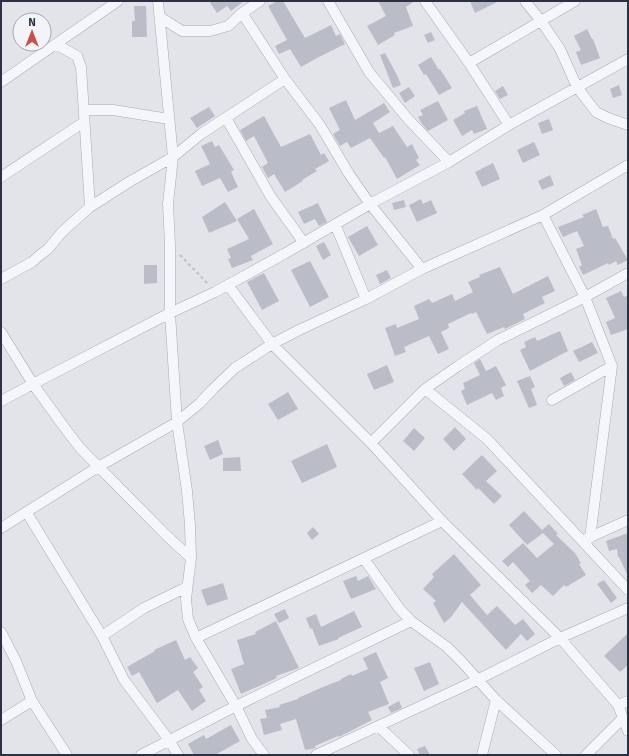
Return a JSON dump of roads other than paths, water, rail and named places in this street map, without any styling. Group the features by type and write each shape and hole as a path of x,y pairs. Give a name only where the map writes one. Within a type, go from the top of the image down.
{"street":[{"path":"1,82 57,45 118,1"},
{"path":"158,1 169,119 172,134 173,158 168,204 170,245 170,313 177,422 187,491 192,558 186,599 188,619 196,638 236,706 252,739 264,755"},
{"path":"160,18 182,31 210,31 228,26 242,13 260,1"},
{"path":"328,1 369,72 408,119 449,162"},
{"path":"425,1 469,63 509,125"},
{"path":"525,1 560,49 577,87 596,112 628,126"},
{"path":"469,63 575,1"},
{"path":"242,13 285,79 320,125 349,174 370,204 422,269"},
{"path":"57,45 72,52 78,58 82,78 90,207"},
{"path":"1,401 170,313 228,285 370,204 449,162 509,125 628,59"},
{"path":"1,279 32,262 53,244 62,232 90,207 129,182 173,158 201,134 285,79"},
{"path":"84,110 113,110 169,119"},
{"path":"226,118 271,197 304,243"},
{"path":"1,177 84,122"},
{"path":"1,528 98,467 177,422 200,403 212,389 235,368 272,344 366,299 422,269 543,215 628,165"},
{"path":"543,215 585,297 612,366 586,540"},
{"path":"335,224 366,299"},
{"path":"371,443 425,389 458,366 498,340 585,297 628,273"},
{"path":"228,285 272,344 371,443 442,521 560,638 618,705 628,731"},
{"path":"1,332 33,384 80,448 167,536 192,558"},
{"path":"552,400 612,366"},
{"path":"425,389 486,439 586,540 628,590"},
{"path":"27,513 102,636 124,680 169,740 178,755"},
{"path":"586,540 628,520"},
{"path":"196,638 442,521"},
{"path":"364,559 399,608 411,621 447,647 496,700 556,755"},
{"path":"102,636 144,608 187,587"},
{"path":"316,755 477,680 560,638 628,608"},
{"path":"141,755 236,706 411,621"},
{"path":"1,632 16,661 32,701 67,755"},
{"path":"482,755 496,700"},
{"path":"1,720 32,701"},
{"path":"618,705 628,701"},
{"path":"586,755 623,718"},
{"path":"378,726 410,755"}]}
